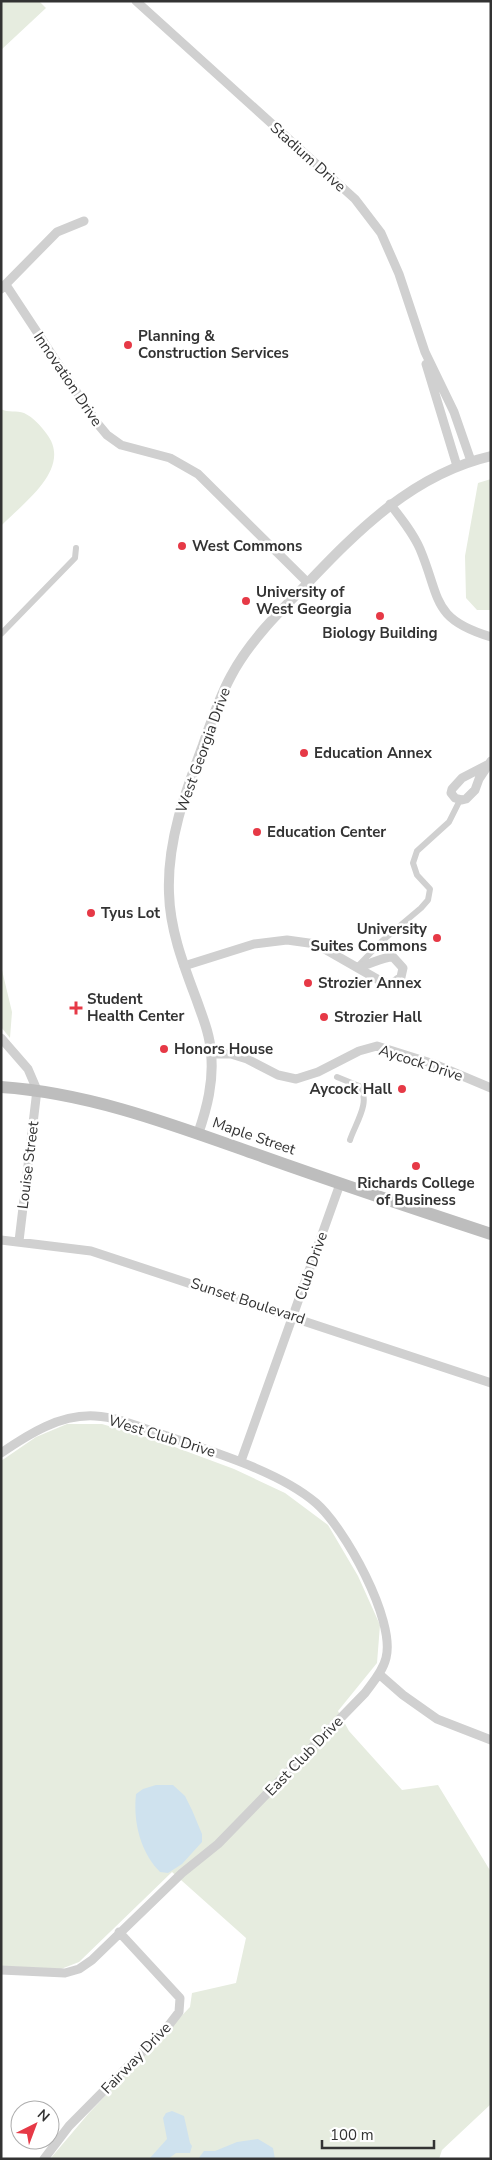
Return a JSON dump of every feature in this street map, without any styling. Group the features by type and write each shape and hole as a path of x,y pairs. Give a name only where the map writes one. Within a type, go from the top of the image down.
{"main road":[{"name":"Maple Street","path":"1,1087 37,1090 87,1100 198,1134 491,1234"}],"street":[{"name":"Stadium Drive","path":"136,1 355,199 381,233 400,274 425,352 454,412 471,461"},
{"path":"4,287 57,232 84,220"},
{"name":"Innovation Drive","path":"4,287 107,435 121,445 170,458 198,474 308,582"},
{"name":"Stadium Drive","path":"425,352 426,362 457,466"},
{"name":"West Georgia Drive","path":"198,1134 211,1087 212,1054 208,1033 174,934 169,894 170,857 174,833 191,778 218,703 231,675 270,621 390,504 438,474 471,461 491,456"},
{"path":"390,504 420,549 436,594 445,612 459,626 491,637"},
{"path":"1,634 75,558 76,548"},
{"path":"490,762 475,790 466,799 460,800 455,798 451,793 452,789 462,778 490,762"},
{"path":"357,967 382,941 428,900 430,889 417,876 413,863 417,851 449,822 460,800"},
{"path":"184,966 254,944 287,940 316,944 384,983 393,983 401,977 403,968 393,956 370,965 357,967"},
{"path":"1,1038 28,1069 37,1090"},
{"name":"Aycock Drive","path":"212,1054 231,1054 247,1059 278,1075 296,1079 318,1072 359,1051 376,1046 434,1064 491,1088"},
{"path":"337,1077 359,1086 364,1094 362,1111 350,1140"},
{"name":"Louise Street","path":"19,1241 37,1090"},
{"name":"Club Drive","path":"240,1462 294,1317 340,1184"},
{"name":"Sunset Boulevard","path":"1,1240 92,1251 491,1383"},
{"name":"West Club Drive","path":"1,1453 22,1438 62,1419 95,1416 124,1422 240,1462"},
{"name":"East Club Drive","path":"1,1970 65,1973 79,1969 92,1960 182,1872 218,1844 365,1693 379,1674 387,1656 381,1612 370,1583 345,1538 315,1502 292,1487 240,1462"},
{"path":"379,1674 403,1695 437,1719 491,1740"},
{"name":"Fairway Drive","path":"44,2159 69,2126 169,2025 179,2012 180,1998 119,1932"}],"shaded area":[{"path":"1,1 39,1 46,8 1,50"},
{"path":"1,409 24,413 31,417 46,433 53,446 54,459 50,472 42,484 1,526"},
{"path":"491,479 491,610 477,610 466,598 465,556 478,483"},
{"path":"1,966 12,1012 10,1038 1,1027"},
{"path":"67,1424 102,1424 156,1440 234,1469 285,1493 328,1525 358,1576 380,1625 377,1663 338,1711 349,1731 402,1790 438,1785 491,1872 491,2104 442,2150 439,2159 50,2159 58,2150 60,2150 60,2147 89,2113 190,2007 192,1993 236,1983 246,1938 172,1872 79,1962 61,1969 1,1966 1,1461 36,1437"}],"water":[{"path":"156,1785 173,1785 185,1796 202,1834 202,1842 182,1864 168,1873 160,1872 147,1855 139,1836 137,1825 136,1794 143,1789"},
{"path":"172,2111 184,2116 192,2146 190,2153 176,2153 168,2159 149,2159 167,2139 163,2118 166,2113"},
{"path":"258,2139 273,2148 275,2159 198,2159 204,2151 215,2151 237,2142"}],"place":[{"name":"Planning & Construction Services","path":"128,345"},
{"name":"West Commons","path":"182,546"},
{"name":"University of West Georgia","path":"246,601"},
{"name":"Biology Building","path":"380,616"},
{"name":"Education Annex","path":"304,753"},
{"name":"Education Center","path":"257,832"},
{"name":"Tyus Lot","path":"91,913"},
{"name":"University Suites Commons","path":"437,938"},
{"name":"Strozier Annex","path":"308,983"},
{"name":"Student Health Center","path":"76,1008"},
{"name":"Strozier Hall","path":"324,1017"},
{"name":"Honors House","path":"164,1049"},
{"name":"Aycock Hall","path":"402,1089"},
{"name":"Richards College of Business","path":"416,1166"}]}
